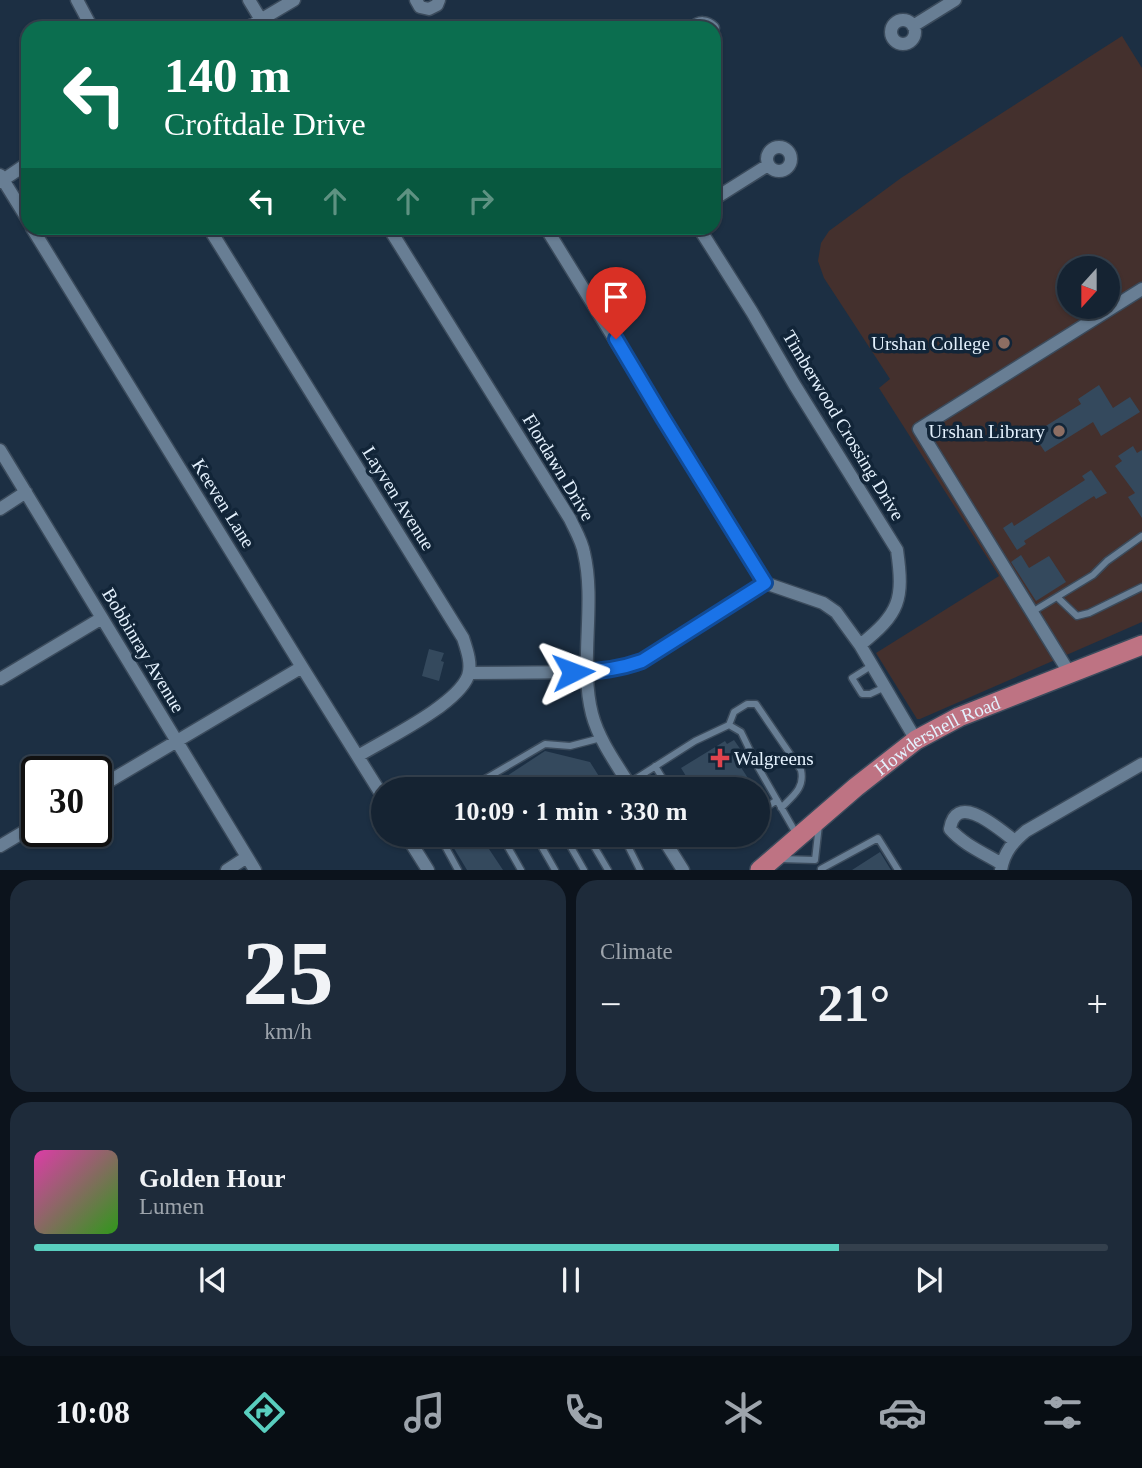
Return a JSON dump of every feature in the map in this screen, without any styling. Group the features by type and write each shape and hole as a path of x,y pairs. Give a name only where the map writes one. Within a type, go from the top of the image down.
{"main road":[{"name":"Howdershell Road","path":"766,865 856,787 916,740 959,717 1142,645"}],"street":[{"path":"77,0 88,21"},
{"path":"248,0 261,21"},
{"path":"267,21 293,0"},
{"path":"416,0 420,7 429,9 437,5 439,0"},
{"path":"913,26 955,0"},
{"path":"721,195 768,165"},
{"path":"21,167 1,179 21,209"},
{"name":"Keeven Lane","path":"36,235 371,777"},
{"name":"Layven Avenue","path":"213,235 463,638 469,673"},
{"name":"Flordawn Drive","path":"393,235 579,537 587,579 587,672 592,714 601,738 625,777"},
{"path":"550,235 765,583 823,603 836,612 860,645 916,740"},
{"name":"Timberwood Crossing Drive","path":"703,235 897,550 900,592 893,613 877,632 860,645"},
{"path":"1070,674 919,429 1142,289"},
{"name":"Bobbinray Avenue","path":"0,450 255,870"},
{"path":"0,509 26,492"},
{"path":"358,756 446,703 462,688 469,673 587,672 626,667 642,661 765,583"},
{"path":"0,679 102,618"},
{"path":"112,780 302,667"},
{"path":"1015,841 973,813 957,813 952,820 950,829 957,837 1001,867 1006,852 1026,831 1142,764"},
{"path":"0,846 21,834"},
{"path":"414,847 428,870"},
{"path":"669,847 683,870"},
{"path":"228,870 247,857"}],"lane":[{"path":"1032,612 1093,575 1107,561 1142,536"},
{"path":"1057,597 1077,616 1089,613 1142,587"},
{"path":"872,666 852,678 862,694 870,694 885,687"},
{"path":"641,777 695,741 729,725 734,712 747,704 756,704 802,770 803,779 799,789 781,808"},
{"path":"729,725 741,732 798,836"},
{"path":"489,777 545,744 570,746 601,738"},
{"path":"655,766 662,777"},
{"path":"770,805 777,800"},
{"path":"820,818 815,860 821,869 878,838 898,870"},
{"path":"446,847 458,870"},
{"path":"508,847 521,870"},
{"path":"542,847 555,870"},
{"path":"571,847 584,870"},
{"path":"595,847 604,868"},
{"path":"628,847 640,870"},
{"path":"766,865 815,860"}],"shaded area":[{"name":"Urshan College","path":"1122,36 1142,68 1142,622 917,719 876,653 999,576 879,388 890,379 824,278 818,261 821,243 829,231 901,178"}],"building":[{"path":"1099,385 1113,408 1130,397 1140,412 1101,436 1093,422 1045,452 1033,434 1081,404 1078,399"},
{"path":"1133,446 1137,453 1142,450 1142,518 1128,497 1135,493 1115,466 1122,461 1118,456"},
{"path":"1091,470 1107,493 1096,499 1094,496 1024,541 1026,544 1017,550 1003,528 1012,522 1014,526 1085,480 1082,476"},
{"path":"1021,555 1029,568 1049,556 1066,582 1036,601 1011,562"},
{"path":"429,649 444,653 439,681 422,676"},
{"name":"Walgreens","path":"734,740 741,750 733,755 747,777 687,777 681,768 725,741 727,744"},
{"path":"545,751 590,762 599,777 505,777"},
{"path":"453,847 488,847 503,870 467,870"},
{"path":"880,852 891,870 852,870"}],"place":[{"name":"Urshan College","path":"1004,343"},
{"name":"Urshan Library","path":"1059,431"},
{"name":"Walgreens","path":"720,758"}],"route":[{"path":"573,672 611,670 642,661 765,583 616,339"}]}
